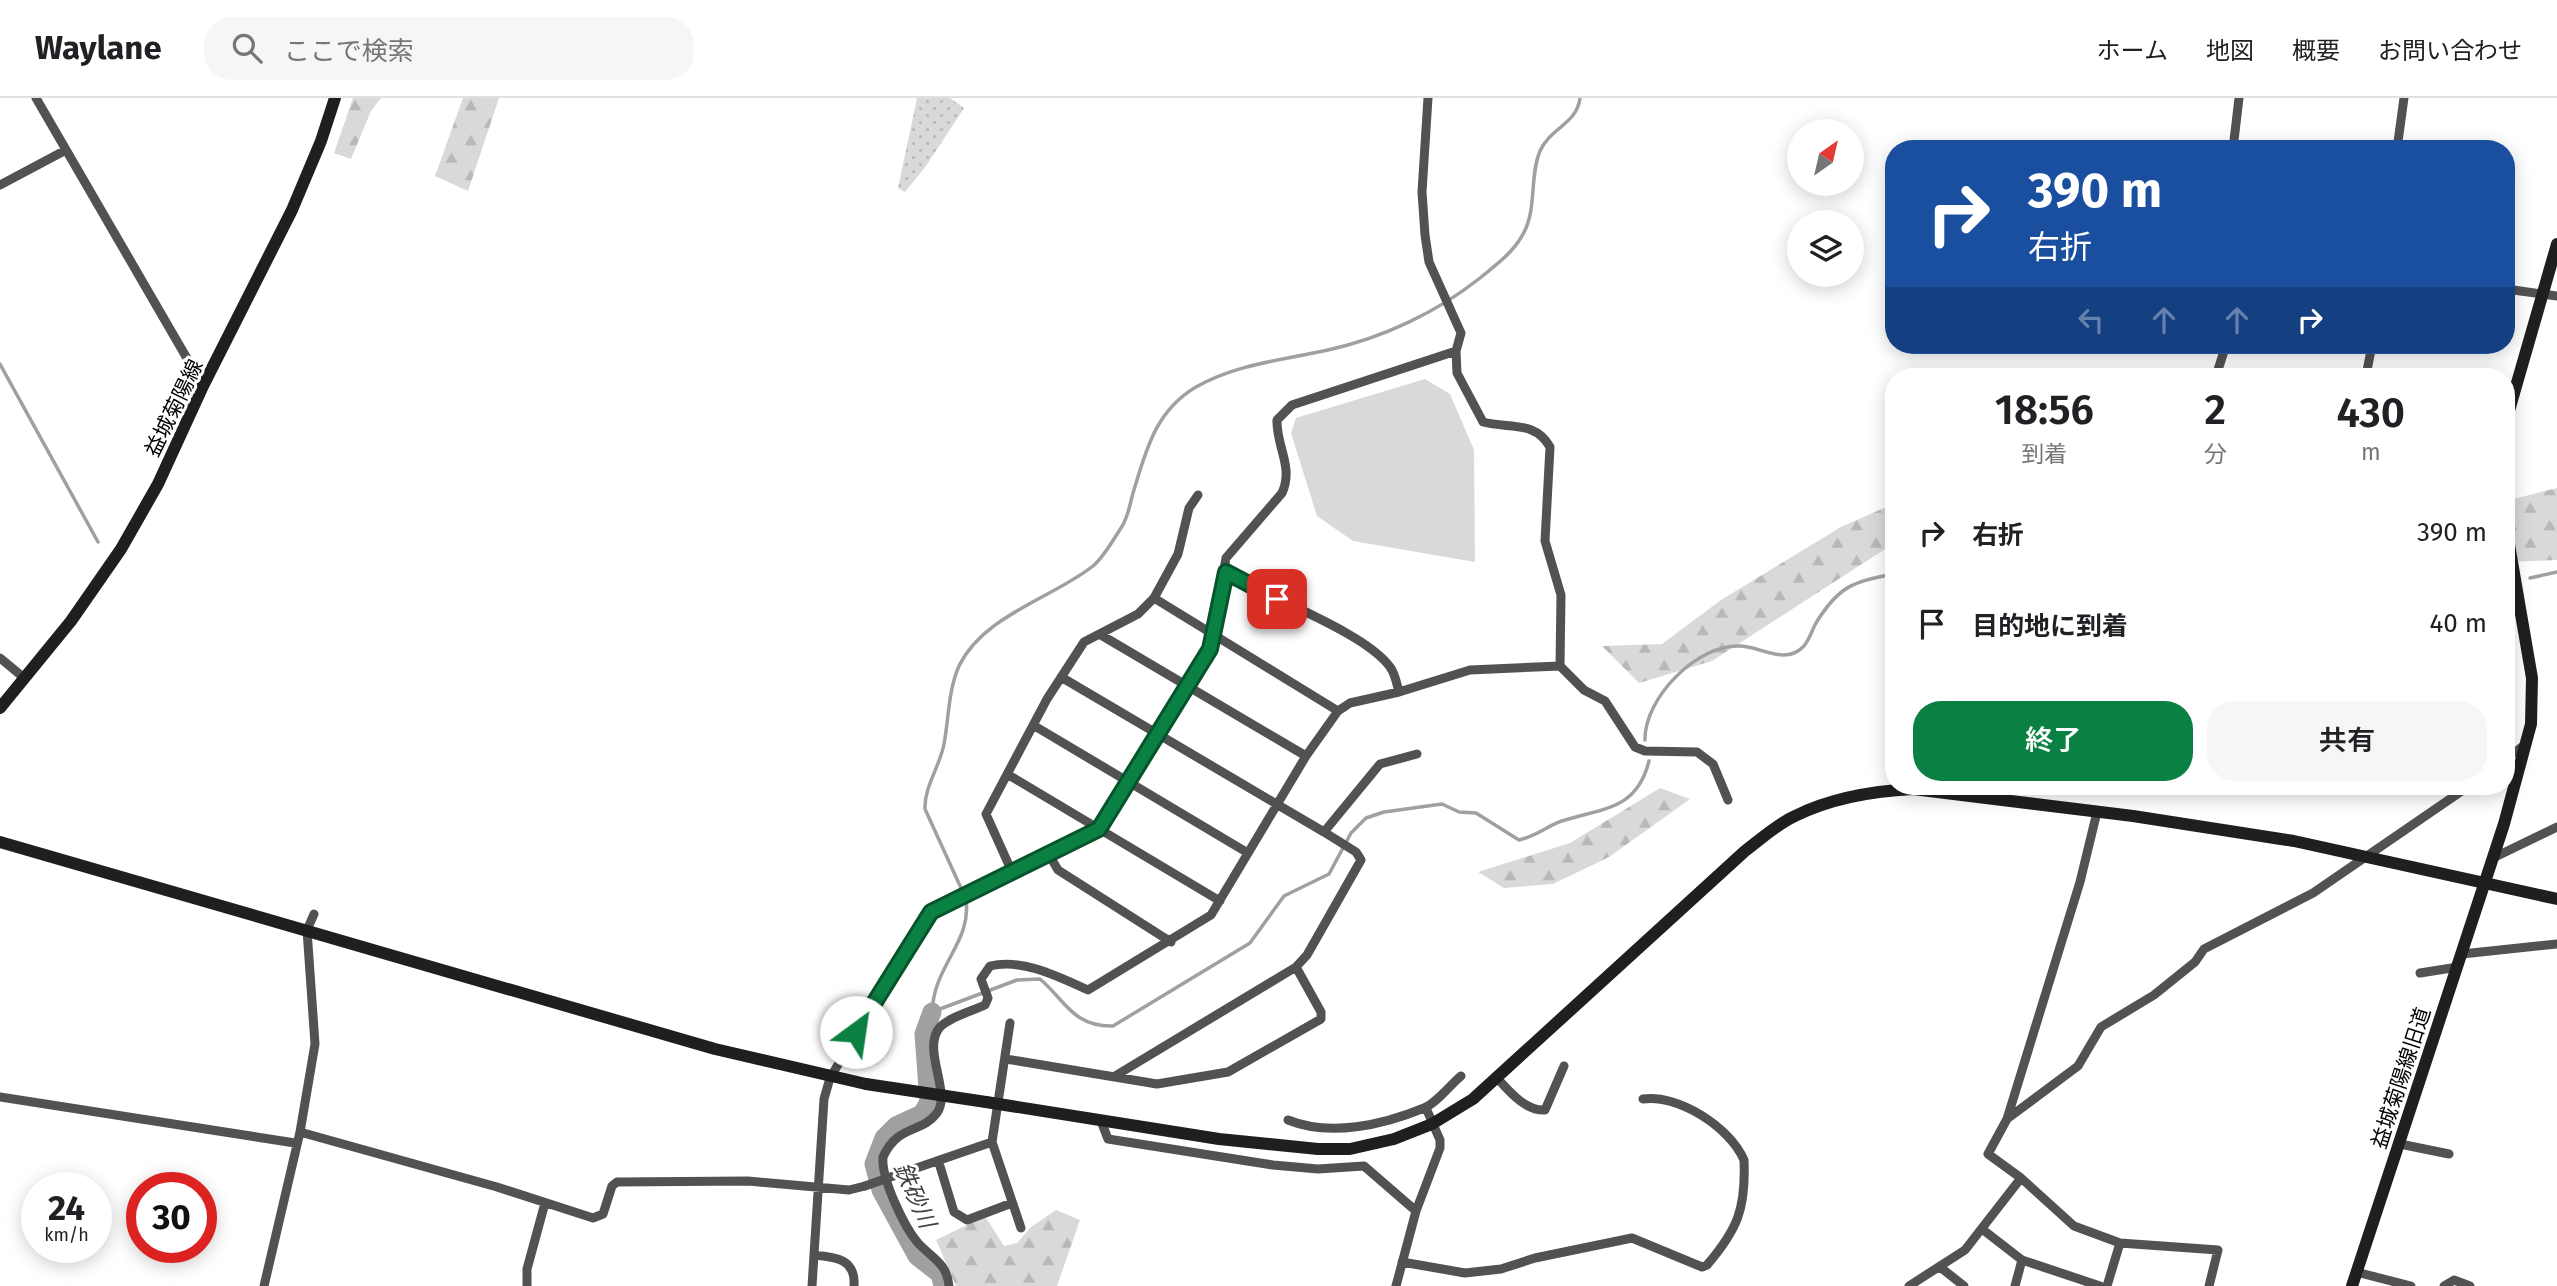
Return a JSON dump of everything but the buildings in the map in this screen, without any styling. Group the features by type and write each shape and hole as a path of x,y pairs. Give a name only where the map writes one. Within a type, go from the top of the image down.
{"street":[{"path":"36,98 64,151 204,386"},
{"name":"益城菊陽線","path":"0,708 71,621 121,549 159,484 204,386 292,210 321,141 335,98"},
{"path":"1428,98 1422,192 1424,235 1429,262 1461,333 1456,351 1457,373 1483,422 1530,428 1544,436 1550,447 1545,541 1561,595 1560,666 1584,690 1605,701 1635,747 1645,751 1697,752 1713,764 1728,800"},
{"path":"2234,140 2239,98"},
{"path":"2398,140 2404,98"},
{"path":"0,185 64,151"},
{"path":"2515,390 2557,244"},
{"path":"2515,290 2557,296"},
{"path":"812,1286 824,1098 830,1077 925,920 944,904 1099,829 1214,637 1226,572 1226,558 1282,493 1287,483 1288,471 1277,434 1277,420 1292,405 1456,351"},
{"path":"1012,872 986,814 1033,725 1084,642 1138,614 1154,598 1178,554 1189,508 1198,495"},
{"path":"1226,572 1353,638 1391,667 1399,692"},
{"path":"2515,579 2532,678 2531,724 2515,784"},
{"path":"1154,598 1339,711"},
{"path":"1101,635 1307,756"},
{"path":"0,658 23,677"},
{"path":"949,1286 948,1275 941,1262 917,1242 887,1184 884,1157 898,1135 928,1120 939,1108 934,1048 938,1030 985,1005 988,998 983,986 983,974 990,967 1010,964 1055,975 1088,990 1171,942 1211,915 1307,756 1339,711 1350,704 1470,670 1560,666"},
{"path":"1061,677 1157,736 1328,834 1356,852 1361,863 1307,955 1296,967 1115,1076"},
{"path":"1033,725 1248,853"},
{"path":"2515,752 2527,743"},
{"path":"1328,834 1380,764 1417,754"},
{"path":"1007,774 1220,901"},
{"path":"0,842 715,1049 830,1077 1101,1121 1282,1147 1318,1149 1372,1145 1432,1124 1473,1099 1745,851 1794,816 1885,790"},
{"path":"1961,795 2294,841 2557,899"},
{"path":"2007,1119 2078,1066 2101,1027 2154,995 2195,962 2204,949 2313,893 2456,795"},
{"path":"2485,882 2512,795"},
{"path":"2097,812 2080,882 2007,1119 1988,1154 2021,1178 2074,1226 2120,1243 2218,1250 2209,1286"},
{"path":"2493,858 2557,827"},
{"path":"1048,853 1058,870 1171,942"},
{"name":"益城菊陽線旧道","path":"2351,1286 2485,882"},
{"path":"264,1286 295,1143 300,1132 316,1033 307,930 314,914"},
{"path":"2420,973 2460,960 2557,944"},
{"path":"1006,1059 1157,1084 1228,1072 1319,1021 1321,1012 1296,967"},
{"path":"1010,1023 992,1142 1021,1228"},
{"path":"1497,1078 1515,1098 1539,1110 1545,1110 1564,1066"},
{"path":"1288,1120 1310,1129 1382,1122 1426,1108 1461,1076"},
{"path":"0,1097 295,1143"},
{"path":"1402,1262 1465,1273 1501,1269 1535,1258 1632,1238 1702,1266 1707,1265 1729,1238 1744,1201 1744,1160 1709,1119 1658,1097 1643,1099"},
{"path":"1396,1286 1416,1211 1440,1148 1440,1140 1426,1108"},
{"path":"1101,1121 1108,1139 1153,1148 1318,1169 1364,1166 1416,1211"},
{"path":"300,1132 596,1218 603,1214 612,1186 617,1182 748,1181 849,1190 939,1163 992,1142"},
{"path":"2400,1144 2449,1154"},
{"path":"939,1163 954,1212 959,1217 967,1220 1012,1203"},
{"path":"1909,1286 1965,1250 2021,1178"},
{"path":"527,1286 527,1269 545,1203"},
{"path":"1982,1228 2022,1260 2100,1286"},
{"path":"2107,1286 2120,1243"},
{"path":"814,1255 837,1257 847,1263 855,1274 854,1286"},
{"path":"2015,1286 2022,1260"},
{"path":"1940,1267 1964,1286"},
{"path":"2356,1272 2411,1286"},
{"path":"2444,1286 2454,1280 2461,1280 2470,1286"}],"green space":[{"path":"353,98 381,98 371,111 351,159 334,153"},
{"path":"463,98 499,98 468,191 435,176"},
{"path":"917,98 950,98 964,108 926,166 905,192 898,188"},
{"path":"1425,379 1450,394 1474,450 1475,562 1353,541 1317,516 1291,433 1296,418"},
{"path":"2557,488 2557,560 2515,562 2515,499"},
{"path":"1885,508 1885,549 1712,661 1639,683 1602,646 1662,644 1721,600 1841,527"},
{"path":"1660,788 1690,799 1609,857 1553,884 1504,888 1478,872 1570,843"},
{"path":"1056,1210 1080,1220 1057,1286 956,1286 936,1240 985,1216 1004,1246 1017,1243 1031,1227"}],"waterway":[{"path":"1580,98 1574,114 1544,143 1540,151 1526,228 1512,250 1500,262 1463,291 1408,323 1348,345 1227,373 1211,379 1182,397 1161,420 1154,433 1125,520 1101,558 1076,578 1001,621 970,648 955,675 944,744 925,801 925,809 966,899 964,928 939,980 932,1012 1017,980 1040,979 1079,1017 1099,1025 1113,1026 1250,943 1284,896 1329,874 1351,833 1366,818 1384,812 1442,804 1459,812 1476,813 1519,840 1559,822 1606,809 1628,798 1644,777 1649,761"},
{"path":"0,364 98,542"},
{"path":"2530,578 2557,572"},
{"path":"1645,740 1647,724 1654,707 1676,676 1691,663 1724,647 1749,647 1781,655 1796,652 1805,645 1824,611 1840,594 1857,583 1885,576"},
{"name":"鉄砂川","path":"932,1012 924,1034 929,1102 922,1114 896,1126 884,1138 874,1164 881,1190 917,1256 940,1274 943,1286"}],"route":[{"path":"856,1032 931,912 1099,829 1210,649 1226,572 1277,599"}]}
